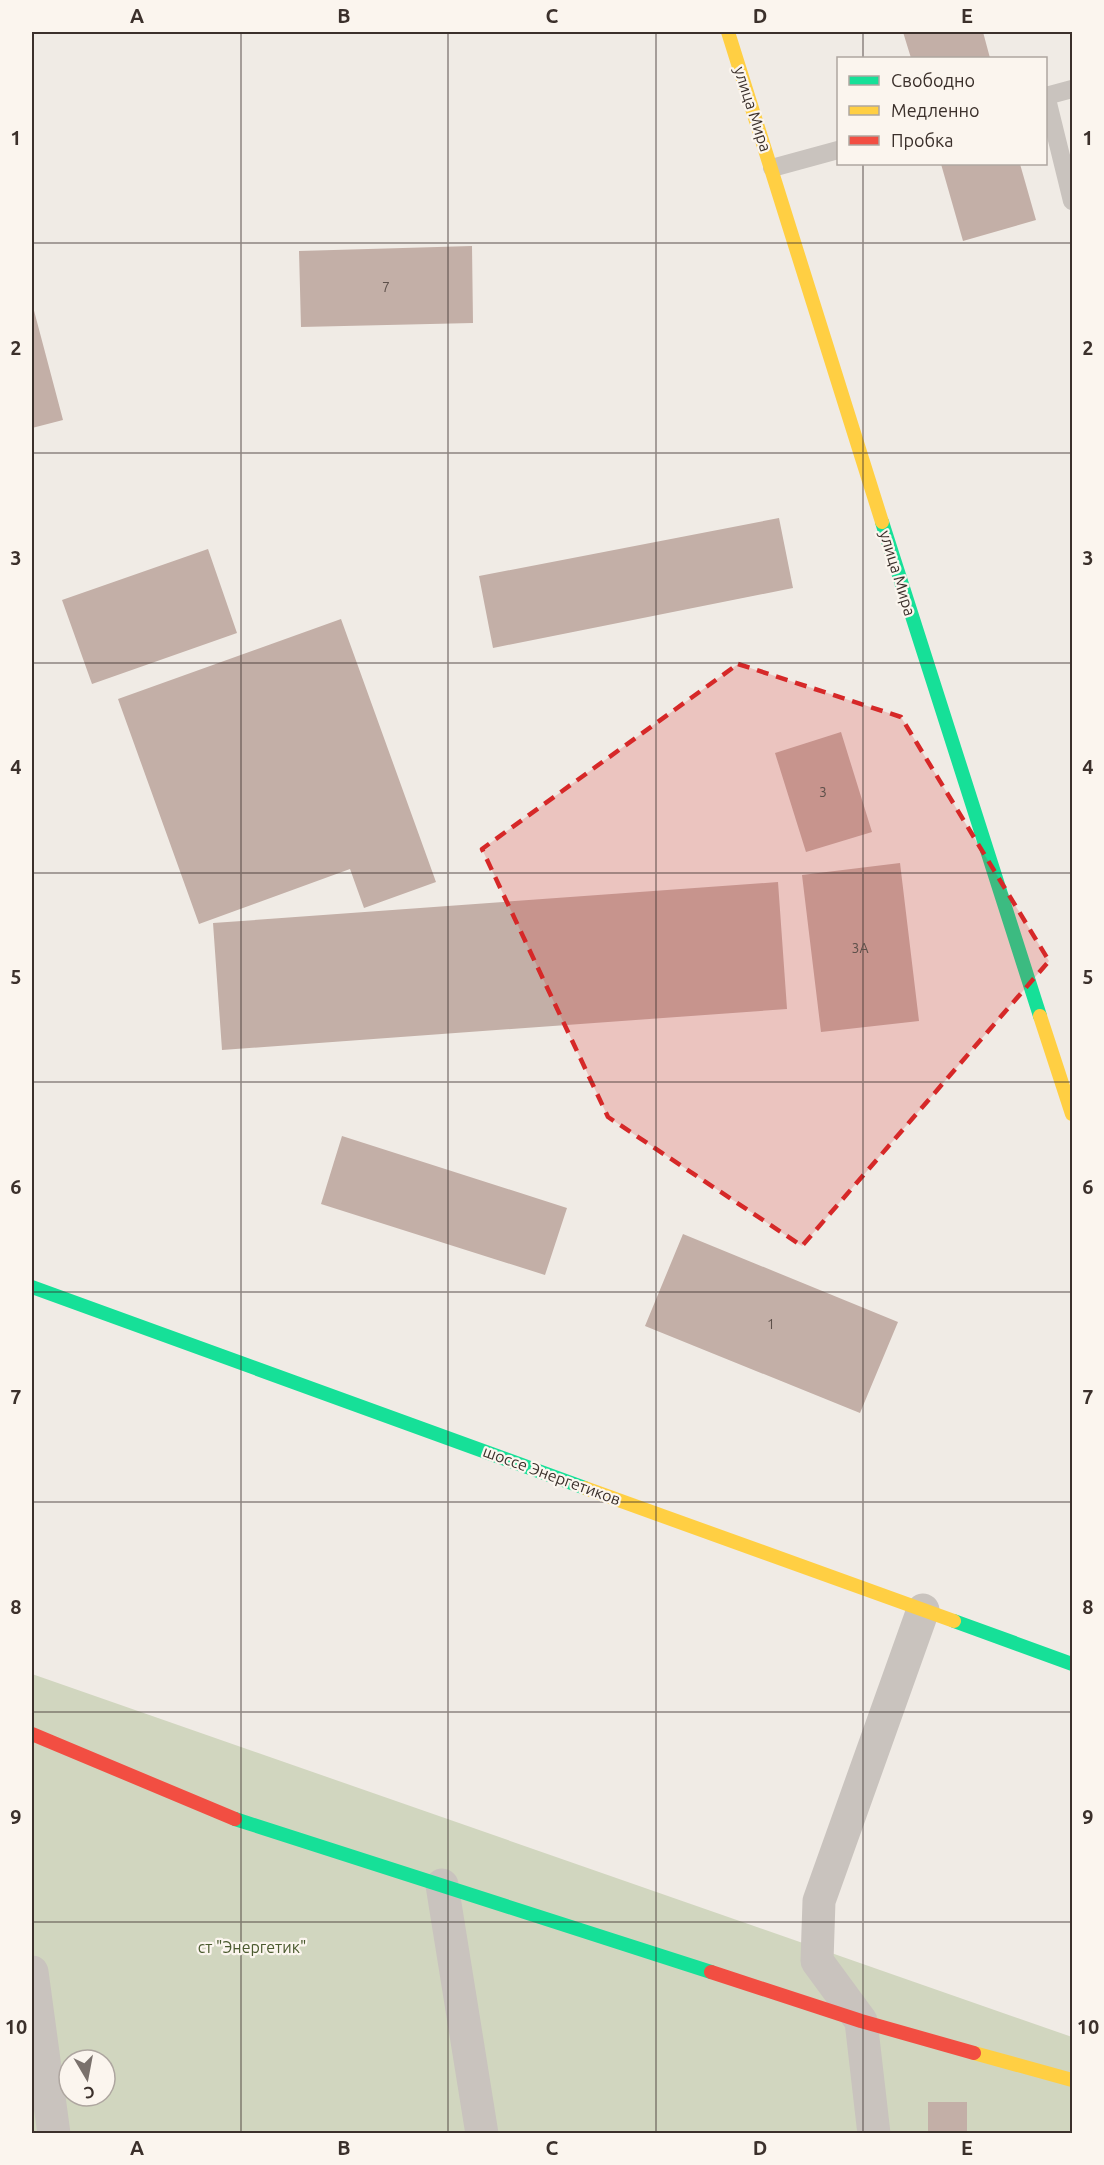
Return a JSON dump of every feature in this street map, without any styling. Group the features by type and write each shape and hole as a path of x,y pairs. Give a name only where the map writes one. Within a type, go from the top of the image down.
{"street":[{"name":"улица Мира","path":"728,32 925,660 1072,1114"},
{"name":"шоссе Энергетиков","path":"32,1287 1072,1664"},
{"path":"874,2133 861,2020 817,1961 819,1901 923,1610"},
{"path":"32,1734 220,1814 861,2020 1072,2080"},
{"path":"442,1885 482,2133"},
{"path":"32,1972 54,2133"}],"lane":[{"path":"1047,95 1072,89"},
{"path":"1047,99 1072,201"},
{"path":"772,168 837,150"}],"highlighted area":[{"path":"738,664 901,717 1049,961 802,1246 608,1117 482,849"}],"green space":[{"name":"ст \"Энергетик\"","path":"32,1674 1072,2037 1072,2133 32,2134"}],"building":[{"path":"903,32 983,32 990,57 911,57"},
{"path":"941,165 1020,165 1036,220 963,241"},
{"path":"472,246 473,323 301,327 299,251"},
{"path":"32,303 63,420 32,428"},
{"path":"779,518 793,588 493,648 479,576"},
{"path":"208,549 237,633 92,684 62,600"},
{"path":"341,619 436,882 364,908 350,869 199,924 118,699"},
{"path":"841,732 872,832 806,852 775,753"},
{"path":"900,863 919,1021 821,1032 802,875"},
{"path":"778,882 787,1009 222,1050 213,923"},
{"path":"342,1136 567,1208 545,1275 321,1204"},
{"path":"683,1234 898,1322 860,1413 645,1326"},
{"path":"928,2102 967,2102 967,2134 928,2134"}],"traffic: fast":[{"path":"882,522 1040,1016"},
{"path":"32,1287 585,1488"},
{"path":"954,1621 1072,1664"},
{"path":"235,1819 711,1972"}],"traffic: slow":[{"path":"728,32 882,522"},
{"path":"1040,1016 1072,1114"},
{"path":"585,1488 954,1621"},
{"path":"974,2053 1072,2080"}],"traffic: jam":[{"path":"32,1734 235,1819"},
{"path":"711,1972 861,2021 974,2053"}]}
